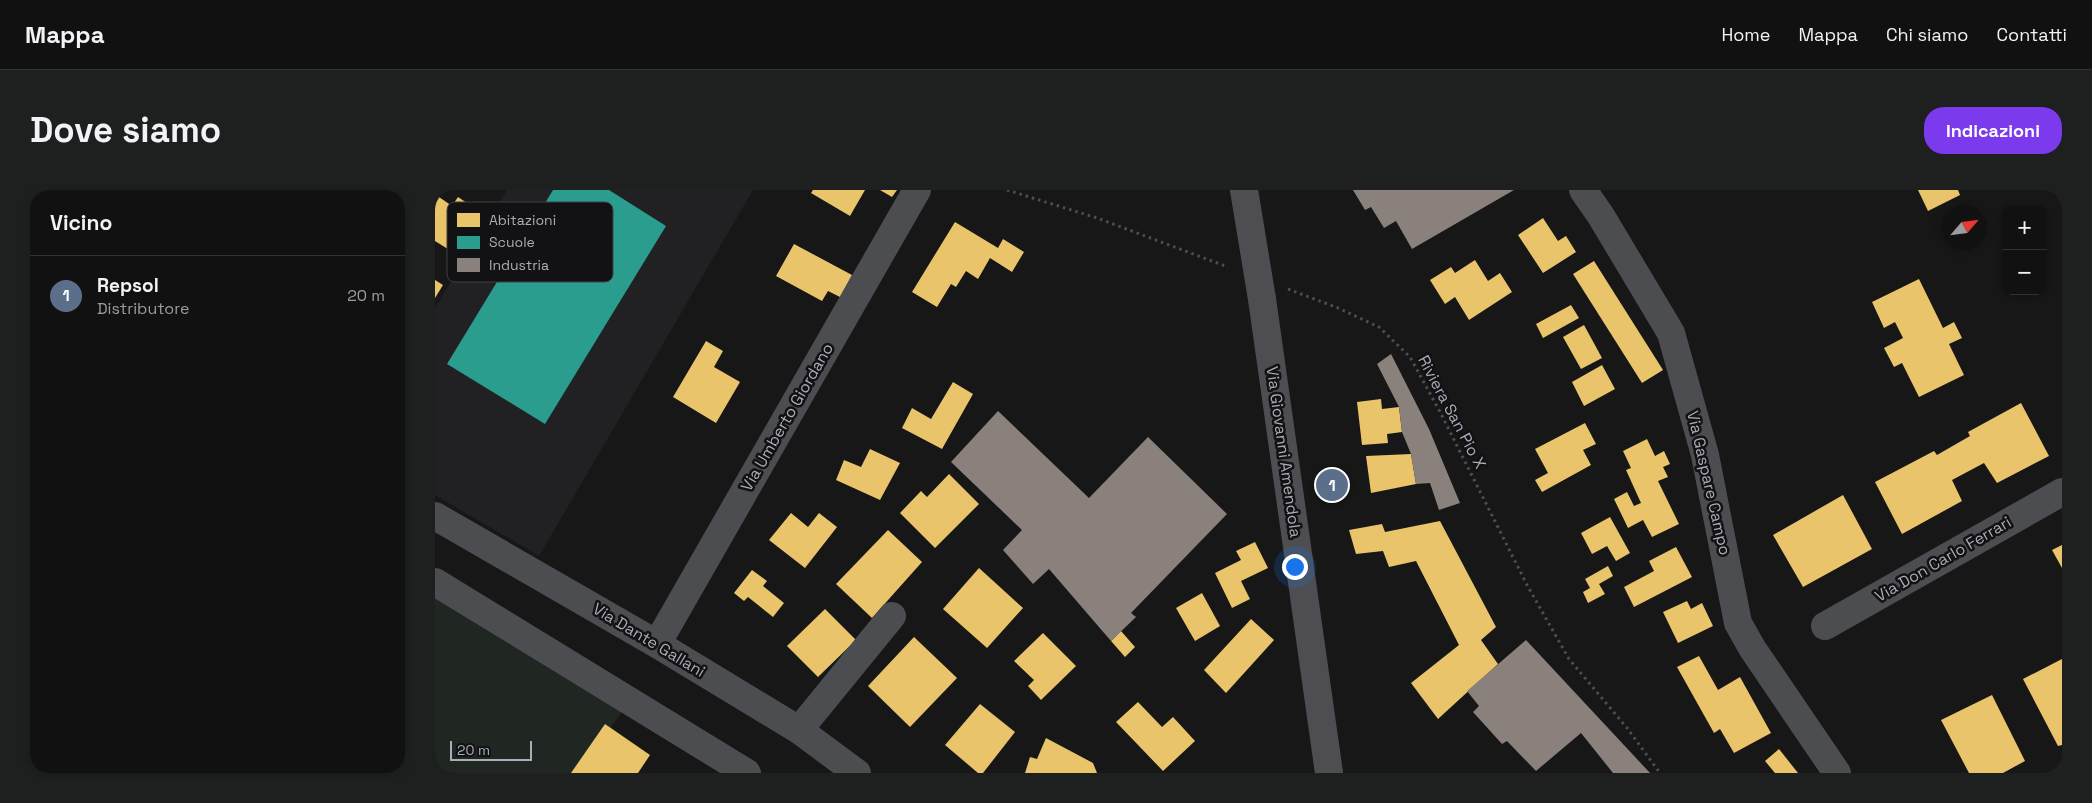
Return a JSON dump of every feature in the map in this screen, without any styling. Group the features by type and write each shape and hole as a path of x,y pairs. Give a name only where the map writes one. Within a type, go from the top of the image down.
{"main road":[{"name":"Via Giovanni Amendola","path":"1244,190 1272,293 1329,773"}],"street":[{"name":"Via Umberto Giordano","path":"657,644 917,190"},
{"name":"Via Gaspare Campo","path":"1583,190 1601,216 1671,333 1705,455 1738,623 1752,648 1837,773"},
{"name":"Via Don Carlo Ferrari","path":"1825,626 2062,492"},
{"name":"Via Dante Gallani","path":"435,516 657,644 799,730 857,773"},
{"path":"435,582 747,773"},
{"path":"799,730 892,616"}],"path":[{"path":"1007,190 1097,218 1236,270"},
{"name":"Riviera San Pio X","path":"1272,293 1337,308 1379,327 1410,357 1527,584 1569,659 1627,728 1660,773"}],"shaded area":[{"path":"507,190 753,190 539,556 435,495 435,308 451,282 613,282 613,202 500,202"},
{"path":"435,581 631,700 577,773 435,773"}],"building: Abitazioni":[{"path":"813,190 865,190 850,216 811,193"},
{"path":"880,190 897,190 892,197"},
{"path":"1918,190 1958,190 1960,195 1928,211"},
{"path":"439,197 447,203 447,248 435,241 435,203"},
{"path":"458,197 466,202 455,202"},
{"path":"1543,218 1558,241 1566,236 1576,252 1543,273 1518,235"},
{"path":"955,222 998,248 1003,239 1024,252 1012,272 990,258 978,279 966,271 956,287 951,284 937,307 912,292"},
{"path":"794,244 852,275 840,297 828,291 822,301 776,276"},
{"path":"1475,260 1488,281 1500,273 1512,292 1469,320 1455,297 1445,304 1430,280 1451,267 1455,273"},
{"path":"1594,261 1663,370 1642,383 1573,274"},
{"path":"1919,279 1943,328 1954,322 1962,338 1949,344 1964,375 1919,397 1902,363 1894,367 1884,348 1903,338 1895,322 1884,328 1872,302"},
{"path":"435,280 443,285 435,298"},
{"path":"1571,305 1579,318 1543,338 1536,324"},
{"path":"1584,325 1602,358 1581,369 1563,337"},
{"path":"706,341 723,351 714,367 740,382 716,423 673,397"},
{"path":"1602,365 1615,389 1584,406 1572,382"},
{"path":"953,382 973,394 942,449 902,428 912,408 931,419"},
{"path":"1381,399 1382,409 1399,407 1402,432 1387,434 1388,443 1362,445 1357,402"},
{"path":"2021,403 2049,456 1997,483 1984,463 1952,480 1962,501 1902,534 1875,482 1934,451 1937,455 1970,436 1968,432"},
{"path":"1585,423 1596,444 1583,450 1591,465 1542,492 1535,480 1548,473 1535,449"},
{"path":"1647,439 1655,456 1664,451 1670,464 1663,467 1668,477 1658,481 1679,524 1652,537 1643,520 1628,528 1614,499 1627,492 1634,506 1641,503 1626,470 1631,468 1623,451"},
{"path":"870,449 900,463 880,500 836,480 844,460 861,467"},
{"path":"1411,454 1416,484 1371,493 1366,456"},
{"path":"949,474 979,504 935,548 900,513 921,491 927,497"},
{"path":"1843,495 1872,549 1803,587 1773,535"},
{"path":"791,513 808,527 819,513 837,527 805,568 769,540"},
{"path":"1610,517 1630,553 1616,561 1607,546 1592,554 1581,533"},
{"path":"1440,521 1496,627 1481,640 1498,664 1438,719 1411,683 1459,645 1416,561 1389,567 1383,551 1356,554 1349,530 1382,524 1385,532"},
{"path":"888,530 922,562 872,618 836,584"},
{"path":"1255,542 1268,568 1241,581 1250,599 1232,608 1215,573 1241,560 1236,551"},
{"path":"2062,545 2062,568 2052,550"},
{"path":"1676,547 1692,577 1634,607 1624,587 1654,571 1649,561"},
{"path":"1608,566 1613,576 1599,584 1605,594 1588,603 1583,592 1590,588 1585,579"},
{"path":"979,568 1023,608 987,648 943,609"},
{"path":"752,570 767,581 763,586 784,603 773,617 748,597 744,601 734,593"},
{"path":"1202,593 1220,626 1195,641 1176,608"},
{"path":"1687,601 1691,609 1702,603 1713,626 1678,643 1663,612"},
{"path":"825,609 856,640 818,677 787,646"},
{"path":"1251,619 1274,640 1226,693 1204,670"},
{"path":"1121,631 1135,647 1125,657 1111,641"},
{"path":"1043,633 1076,666 1041,700 1028,686 1034,680 1014,661"},
{"path":"914,637 957,678 910,727 868,686"},
{"path":"1699,656 1718,690 1740,677 1771,733 1734,753 1720,729 1714,733 1677,667"},
{"path":"2062,659 2062,745 2058,746 2023,679"},
{"path":"1992,695 2025,761 2003,773 1969,773 1941,720"},
{"path":"1138,702 1162,727 1173,717 1195,741 1163,771 1116,722"},
{"path":"980,704 1015,732 983,773 978,773 945,745"},
{"path":"605,724 650,755 638,773 571,773"},
{"path":"1046,738 1093,763 1097,773 1025,773 1030,757 1037,759"},
{"path":"1779,749 1798,773 1775,773 1765,761"}],"building: Scuole":[{"path":"553,190 609,190 666,226 545,424 447,364 497,282 613,282 613,202 546,202"}],"building: Industria":[{"path":"1353,190 1514,190 1412,249 1396,221 1384,228 1371,207 1365,210"},
{"path":"1391,354 1429,429 1460,503 1439,510 1430,483 1416,484 1411,454 1402,432 1399,407 1377,364"},
{"path":"998,411 1089,498 1148,437 1227,514 1131,613 1136,617 1111,641 1049,569 1033,584 1003,550 1022,530 951,462"},
{"path":"1526,640 1650,773 1613,773 1581,733 1536,771 1507,741 1502,744 1473,712 1479,706 1467,691"}],"place":[{"name":"Repsol","path":"1332,485"}]}
